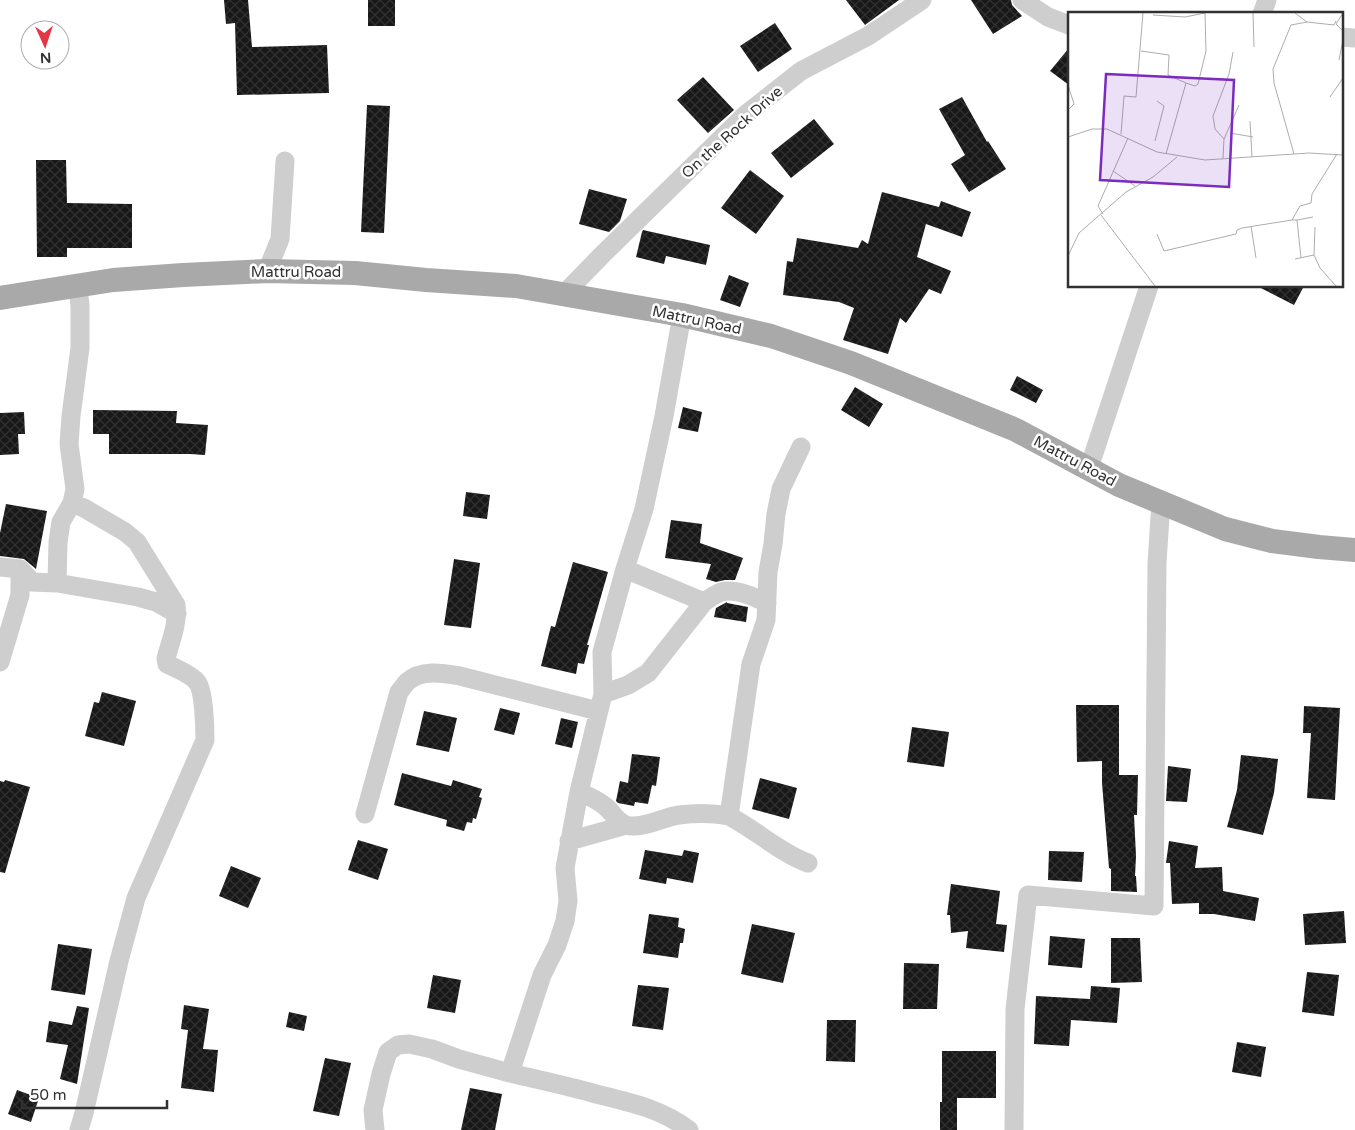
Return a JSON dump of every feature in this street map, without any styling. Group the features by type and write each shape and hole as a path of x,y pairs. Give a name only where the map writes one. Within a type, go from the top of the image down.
{"main road":[{"name":"Mattru Road","path":"0,298 113,280 183,275 267,271 356,273 516,286 682,315 771,336 851,363 1016,430 1119,485 1225,529 1272,541 1355,550"}],"street":[{"name":"On the Rock Drive","path":"565,294 608,248 746,115 801,71 868,36 922,0"},
{"path":"1022,0 1048,17 1068,25"},
{"path":"1263,12 1267,0"},
{"path":"1342,37 1355,38"},
{"path":"267,271 280,239 285,161"},
{"path":"57,583 58,542 61,522 72,503 75,489 69,444 80,348 78,286"},
{"path":"1089,468 1147,288"},
{"path":"510,1072 542,975 557,945 565,922 568,901 565,868 579,792 600,703 602,652 644,509 664,416 682,315"},
{"path":"729,816 751,664 766,620 768,572 776,514 781,489 801,447"},
{"path":"1014,1130 1015,1009 1028,895 1154,906 1157,563 1160,502"},
{"path":"72,503 125,532 137,542 176,605 176,624 166,658 167,664 196,680 201,688 205,729 205,740 136,898 79,1130"},
{"path":"0,567 20,569 32,582 57,583 138,597 156,602 177,614"},
{"path":"0,662 20,595 20,569"},
{"path":"625,569 704,602"},
{"path":"365,814 399,692 408,681 422,674 440,673 600,703 648,673 704,602 722,592 735,592 753,595 768,603"},
{"path":"579,792 594,798 608,808 615,818 626,825"},
{"path":"570,841 626,825 641,826 679,815 716,814 729,816 746,825 774,845 799,860 808,863"},
{"path":"375,1130 373,1110 388,1052 398,1045 409,1044 432,1049 459,1059 627,1101 672,1118 689,1130"}],"building":[{"path":"224,0 248,0 252,47 327,45 329,93 237,95 235,23 226,24"},
{"path":"368,0 395,0 395,26 368,26"},
{"path":"846,0 899,0 865,25"},
{"path":"971,0 1011,0 1012,5 1022,16 993,34"},
{"path":"775,23 792,49 758,72 740,46"},
{"path":"1068,49 1068,84 1050,71"},
{"path":"703,77 734,110 708,133 677,100"},
{"path":"962,97 987,142 1006,169 969,192 951,164 965,155 939,109"},
{"path":"367,105 390,106 384,233 361,232"},
{"path":"814,119 834,144 791,178 771,153"},
{"path":"36,160 66,160 67,203 132,204 132,248 67,248 67,257 37,257"},
{"path":"750,170 784,196 756,234 721,208"},
{"path":"589,189 627,199 620,221 609,232 579,224"},
{"path":"882,192 939,207 941,201 971,212 962,237 926,224 917,257 951,271 941,294 929,289 906,323 900,318 888,354 843,340 854,308 839,302 783,295 787,261 793,262 797,238 858,248 862,240 868,244"},
{"path":"643,230 710,245 706,265 666,256 664,264 636,257"},
{"path":"729,275 749,283 740,307 720,300"},
{"path":"1261,288 1303,288 1294,305"},
{"path":"1017,376 1043,390 1036,403 1010,390"},
{"path":"855,387 883,404 869,427 841,410"},
{"path":"683,407 702,412 698,432 678,428"},
{"path":"93,410 177,411 176,423 208,425 205,455 109,454 109,434 93,434"},
{"path":"24,412 25,434 18,434 19,454 0,455 0,413"},
{"path":"466,492 490,495 487,519 463,516"},
{"path":"6,504 47,511 36,569 24,559 0,556 0,533"},
{"path":"671,520 702,524 700,543 743,558 735,580 716,582 706,579 711,564 665,558"},
{"path":"454,559 480,563 471,628 444,625"},
{"path":"573,562 608,572 587,645 589,645 584,664 578,663 576,674 541,666 551,626 555,627"},
{"path":"727,602 748,607 746,622 714,617 716,608"},
{"path":"102,692 136,701 124,746 85,736 94,702 99,703"},
{"path":"1076,705 1119,705 1119,775 1138,775 1137,815 1134,815 1137,892 1111,891 1111,869 1109,868 1102,783 1102,761 1077,762"},
{"path":"1304,706 1340,708 1335,800 1307,798 1311,733 1303,733"},
{"path":"500,708 520,713 514,735 494,730"},
{"path":"424,711 457,718 449,752 416,745"},
{"path":"561,718 578,722 572,748 555,744"},
{"path":"912,727 949,732 944,767 907,762"},
{"path":"632,754 660,757 656,786 652,785 648,804 635,802 634,806 616,801 620,781 628,783"},
{"path":"1241,755 1278,759 1274,793 1263,835 1227,827 1237,790"},
{"path":"1168,766 1191,769 1187,802 1166,801"},
{"path":"402,773 451,786 453,780 482,789 479,797 482,798 476,819 473,818 472,823 467,822 464,831 446,826 447,820 394,805"},
{"path":"760,778 797,788 789,819 752,809"},
{"path":"5,780 30,787 5,873 0,872 0,781 4,782"},
{"path":"358,840 388,849 378,880 348,870"},
{"path":"1169,841 1198,846 1195,868 1222,867 1223,891 1259,898 1255,921 1214,914 1199,914 1199,903 1172,904 1170,863 1166,863"},
{"path":"645,850 682,856 684,850 699,853 693,883 667,878 666,884 639,879"},
{"path":"1049,851 1084,852 1082,882 1048,880"},
{"path":"231,866 261,878 248,908 219,896"},
{"path":"951,884 1000,891 996,924 1007,925 1004,952 966,948 968,931 951,933 950,915 947,915"},
{"path":"1344,911 1346,943 1305,945 1303,914"},
{"path":"649,914 679,918 678,927 685,929 683,943 680,943 678,958 643,953"},
{"path":"752,924 795,933 783,983 741,974"},
{"path":"1050,936 1085,939 1082,968 1048,965"},
{"path":"1111,938 1140,938 1142,982 1111,983"},
{"path":"58,944 92,949 85,995 51,990"},
{"path":"904,963 939,964 937,1009 903,1009"},
{"path":"1307,972 1339,975 1334,1016 1302,1012"},
{"path":"433,975 461,980 455,1013 427,1008"},
{"path":"638,985 669,988 663,1030 632,1026"},
{"path":"1091,986 1120,988 1117,1023 1071,1020 1069,1046 1034,1044 1036,996 1090,999"},
{"path":"184,1005 209,1009 203,1049 218,1050 214,1092 181,1088 188,1030 181,1029"},
{"path":"77,1006 89,1008 77,1084 60,1079 68,1045 46,1042 49,1021 72,1025"},
{"path":"289,1012 307,1016 304,1031 286,1027"},
{"path":"827,1020 856,1020 855,1062 826,1061"},
{"path":"1237,1042 1266,1047 1261,1077 1232,1072"},
{"path":"942,1051 996,1051 996,1098 957,1098 957,1130 940,1130"},
{"path":"325,1058 351,1063 339,1116 313,1111"},
{"path":"470,1088 502,1094 495,1130 461,1130"},
{"path":"17,1090 39,1098 31,1122 8,1114"}]}
